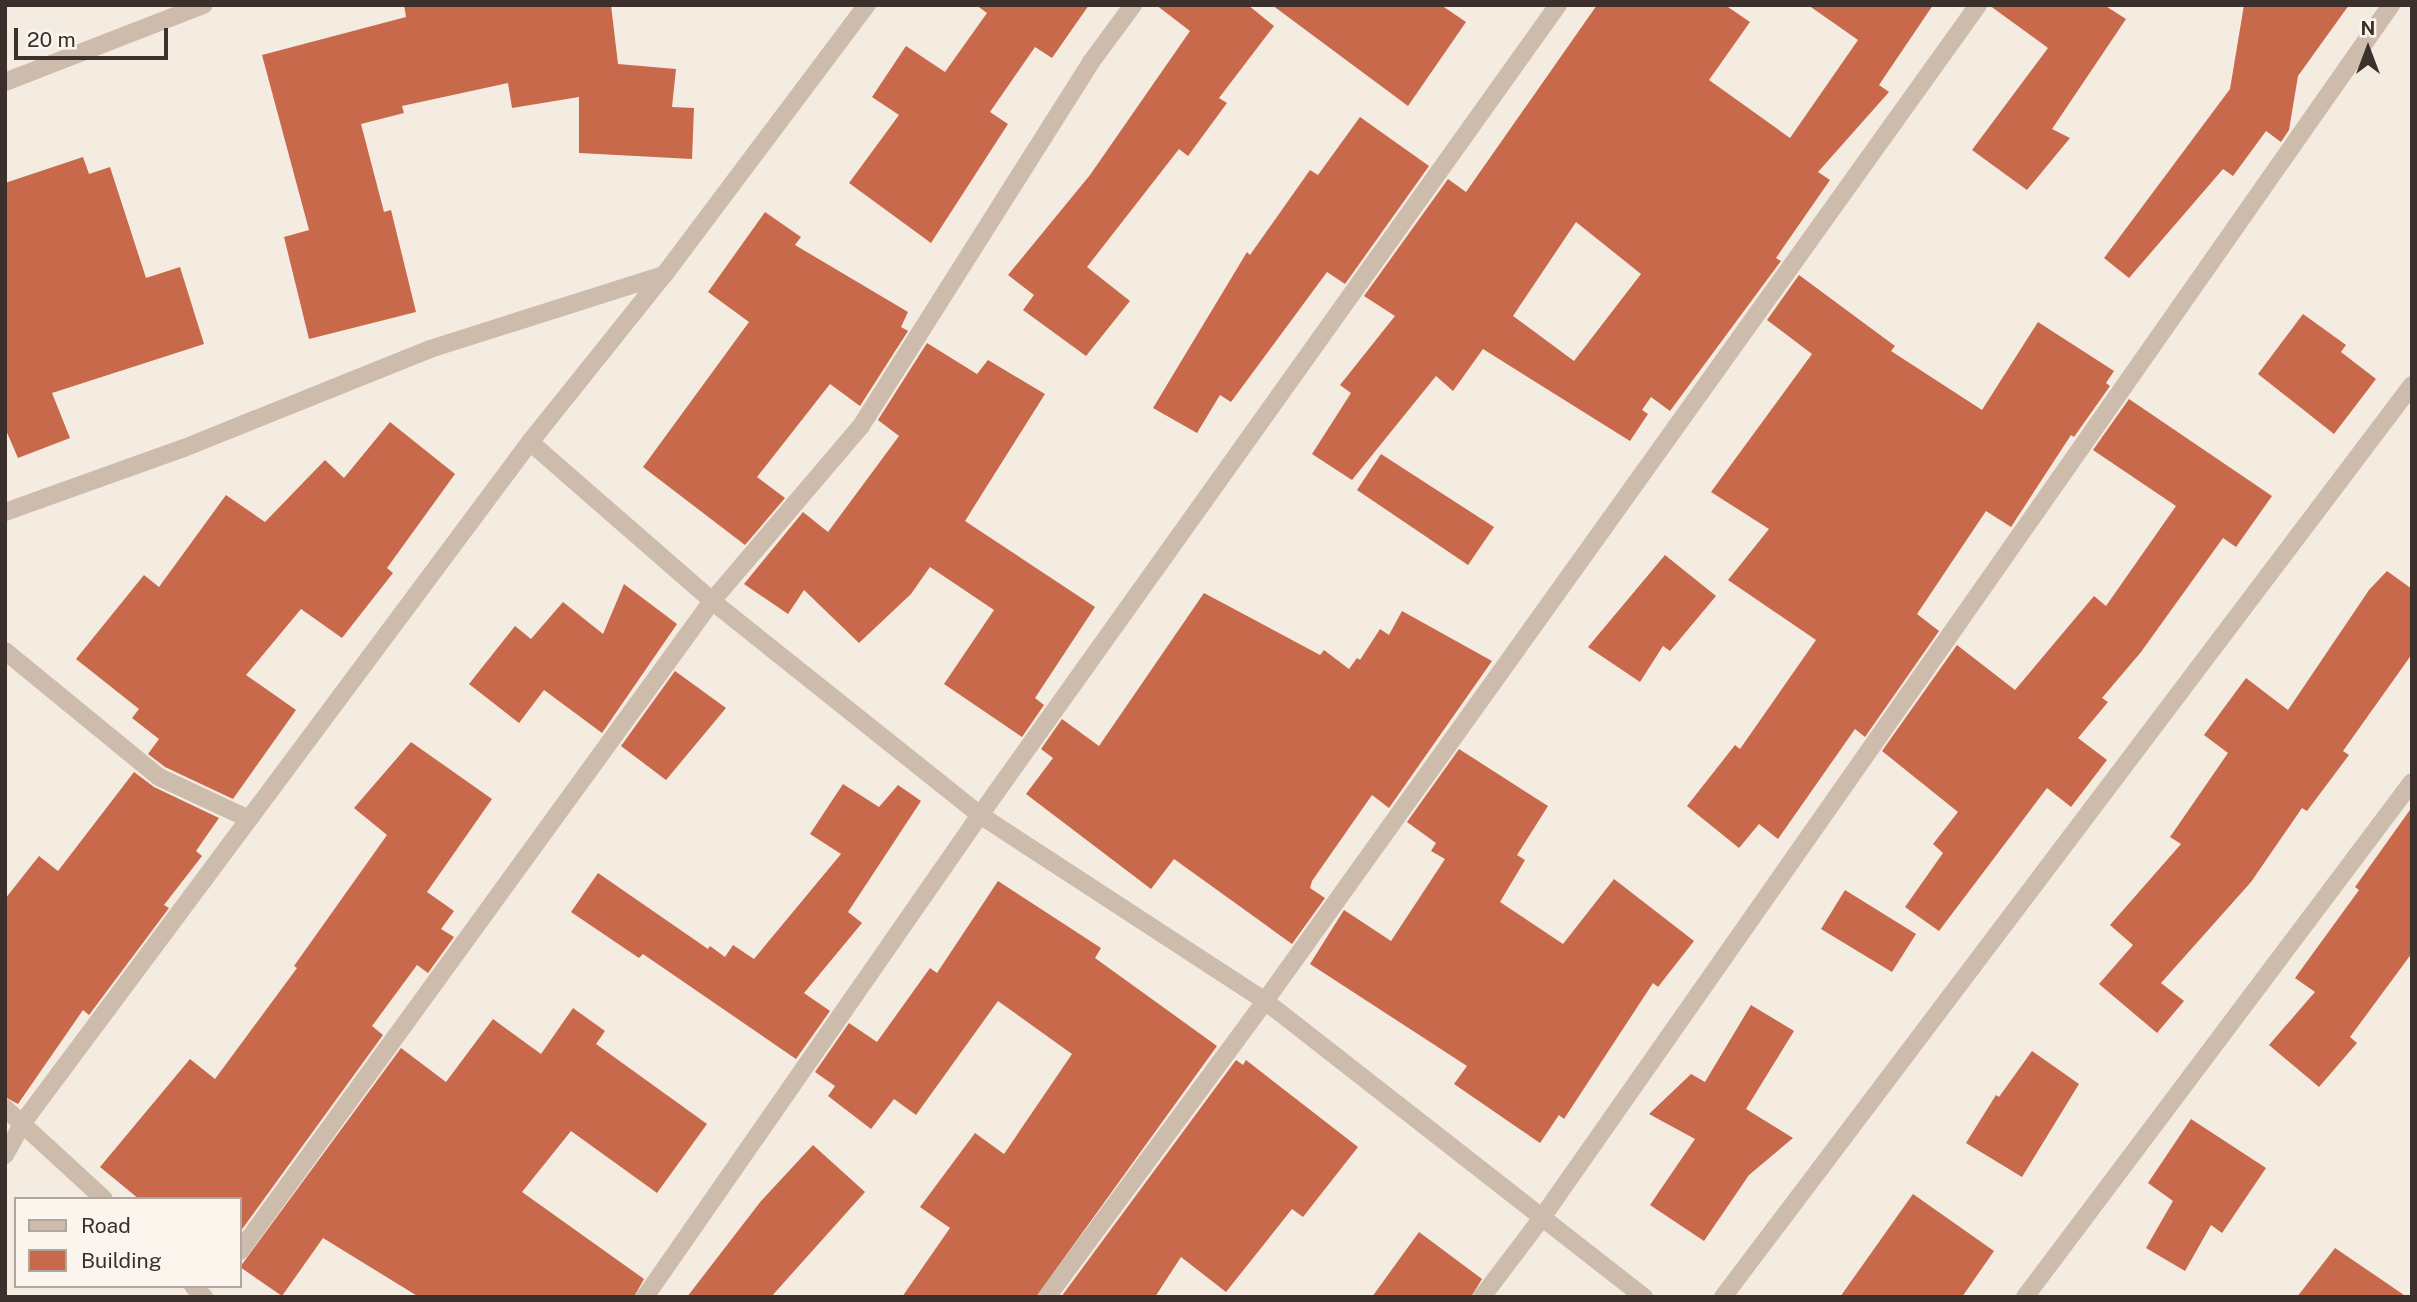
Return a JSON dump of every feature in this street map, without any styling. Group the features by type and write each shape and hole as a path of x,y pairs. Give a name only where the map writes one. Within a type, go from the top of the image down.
{"street":[{"path":"5,82 204,5"},
{"path":"5,1155 24,1121 530,442 664,275 867,5"},
{"path":"242,1248 712,601 861,426 1091,62 1133,5"},
{"path":"645,1297 980,815 1558,5"},
{"path":"1047,1297 1265,1002 1978,5"},
{"path":"1482,1297 1541,1219 2391,5"},
{"path":"5,513 184,448 430,349 664,275"},
{"path":"1723,1297 2412,385"},
{"path":"530,442 712,601 980,815 1265,1002 1644,1297"},
{"path":"5,651 159,777 249,820"},
{"path":"2025,1297 2412,782"},
{"path":"5,1108 24,1121 102,1197"}],"building":[{"path":"404,5 611,5 618,64 676,69 672,107 694,108 692,159 579,153 579,97 512,108 508,83 402,106 404,113 361,124 384,212 391,210 416,312 309,339 284,237 309,230 262,55 406,17"},
{"path":"976,5 1089,5 1052,58 1035,47 990,112 1008,124 931,243 849,183 899,115 872,97 906,46 945,72 987,13"},
{"path":"1156,5 1248,5 1274,26 1219,98 1227,103 1188,156 1179,149 1087,267 1130,301 1086,356 1023,310 1034,295 1008,275 1090,175 1190,31"},
{"path":"1272,5 1441,5 1466,22 1408,106"},
{"path":"1597,5 1725,5 1750,22 1709,80 1790,138 1858,40 1808,5 1933,5 1879,85 1889,92 1818,172 1830,180 1776,258 1781,261 1670,411 1651,397 1642,410 1648,414 1630,441 1483,349 1453,391 1436,376 1352,480 1312,454 1351,393 1340,385 1395,316 1364,296 1448,179 1466,192","holes":["1576,222 1641,274 1574,361 1513,316"]},
{"path":"1989,5 2104,5 2126,19 2052,129 2070,138 2027,190 1972,150 2048,48"},
{"path":"2244,5 2349,5 2298,76 2289,130 2281,142 2266,131 2233,176 2223,169 2129,278 2104,258 2230,89"},
{"path":"1360,117 1429,166 1345,284 1327,272 1231,402 1220,395 1197,433 1153,408 1247,252 1250,255 1310,170 1318,175"},
{"path":"83,157 89,174 110,167 146,278 180,267 204,344 52,393 70,438 18,458 5,428 5,183"},
{"path":"765,212 801,237 795,245 908,312 901,327 908,331 860,406 830,384 757,477 785,498 745,545 643,467 749,322 708,292"},
{"path":"1799,275 1895,346 1891,351 1982,410 2038,322 2114,371 2106,383 2110,386 2074,437 2071,435 2011,527 1986,511 1917,614 1939,631 1865,737 1855,729 1778,839 1759,824 1739,848 1687,806 1735,745 1740,749 1816,640 1728,580 1769,529 1711,492 1812,354 1767,320"},
{"path":"2303,314 2346,345 2341,352 2376,379 2334,434 2258,374"},
{"path":"927,343 977,374 988,360 1045,394 965,521 1095,607 1035,698 1044,705 1022,737 944,684 994,610 930,567 911,594 859,643 804,590 788,614 744,584 803,512 828,532 899,436 878,420"},
{"path":"2129,399 2272,496 2236,547 2223,538 2141,652 2102,698 2108,702 2078,738 2107,760 2071,807 2047,788 1939,931 1905,907 1943,853 1933,844 1958,812 1882,751 1957,645 2015,690 2094,596 2106,606 2176,506 2093,450"},
{"path":"390,422 455,474 387,568 393,573 342,638 301,609 246,675 296,710 233,799 165,767 148,754 159,739 132,718 139,709 76,659 144,575 159,587 226,495 265,522 325,460 344,478"},
{"path":"1381,454 1494,527 1468,565 1357,490"},
{"path":"1665,555 1716,596 1670,651 1663,646 1640,682 1588,647"},
{"path":"2387,571 2412,589 2412,654 2343,751 2349,755 2307,811 2302,808 2251,882 2161,983 2184,1001 2157,1033 2099,984 2133,945 2110,925 2181,844 2170,837 2228,753 2204,735 2246,678 2288,710 2369,590"},
{"path":"624,584 677,624 602,733 544,690 519,723 469,684 515,626 531,639 563,602 603,634"},
{"path":"1204,593 1320,655 1324,650 1349,669 1357,658 1360,660 1380,629 1389,635 1402,611 1492,661 1389,808 1372,795 1312,881 1310,888 1325,898 1292,944 1174,859 1151,889 1026,794 1053,758 1041,749 1062,719 1099,746"},
{"path":"675,671 726,708 666,780 621,746"},
{"path":"411,742 492,799 427,892 454,911 441,929 454,937 428,973 417,965 372,1026 383,1035 242,1229 242,1197 137,1197 100,1167 190,1059 215,1079 297,968 294,966 387,835 354,808"},
{"path":"1459,749 1548,806 1517,855 1525,860 1500,902 1563,944 1614,879 1694,941 1658,987 1653,983 1564,1119 1559,1115 1540,1143 1454,1084 1467,1066 1310,964 1344,910 1391,941 1445,859 1431,851 1436,843 1407,822"},
{"path":"134,772 154,787 219,818 196,851 202,856 164,905 169,908 89,1015 83,1010 18,1104 5,1097 5,899 39,856 58,871"},
{"path":"843,784 879,807 898,785 921,801 848,912 862,923 804,993 830,1011 796,1059 643,954 639,958 571,912 598,873 708,949 710,946 725,957 733,945 754,959 841,854 810,834"},
{"path":"2412,807 2412,953 2350,1037 2357,1043 2319,1087 2269,1045 2315,992 2295,978 2359,890 2355,887"},
{"path":"998,881 1101,948 1095,958 1217,1046 1036,1297 902,1297 950,1228 920,1207 975,1133 1004,1154 1072,1054 998,1001 916,1115 894,1099 871,1129 828,1096 835,1086 815,1072 849,1023 877,1042 930,968 937,973"},
{"path":"1845,890 1916,934 1892,972 1821,929"},
{"path":"1751,1005 1794,1031 1746,1109 1793,1138 1749,1175 1704,1241 1650,1205 1695,1139 1649,1114 1691,1074 1705,1082"},
{"path":"573,1008 605,1031 596,1044 707,1124 657,1193 571,1131 522,1192 644,1279 634,1297 419,1297 323,1238 282,1296 242,1268 242,1264 401,1048 446,1082 493,1019 541,1054"},
{"path":"2032,1051 2079,1084 2022,1177 1966,1143 1996,1095 1999,1097"},
{"path":"1236,1060 1243,1065 1246,1060 1358,1147 1303,1217 1292,1209 1226,1292 1181,1257 1155,1297 1061,1297"},
{"path":"2191,1119 2266,1168 2222,1233 2211,1225 2185,1271 2146,1248 2173,1201 2148,1183"},
{"path":"813,1145 865,1192 771,1297 687,1297 761,1201"},
{"path":"1913,1194 1994,1251 1962,1297 1840,1297"},
{"path":"1419,1232 1482,1279 1471,1297 1372,1297"},
{"path":"2335,1248 2407,1297 2297,1297"}]}
